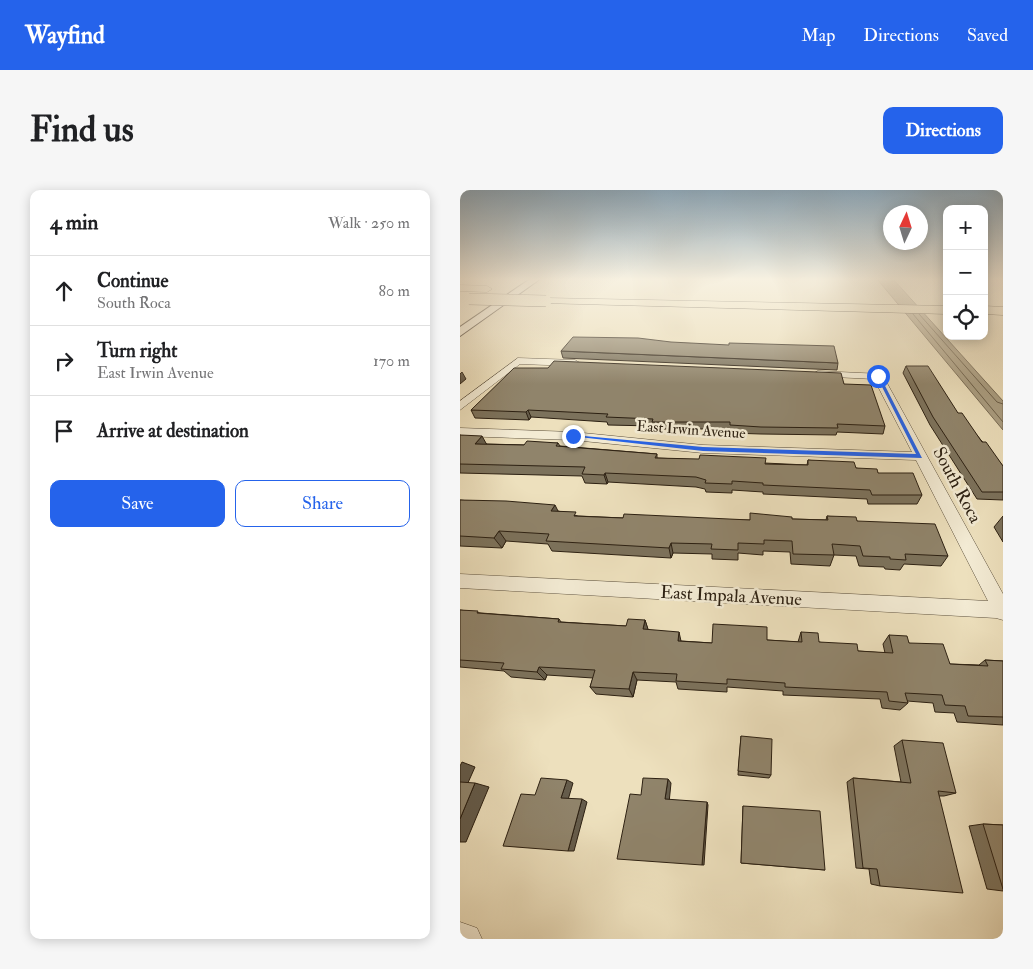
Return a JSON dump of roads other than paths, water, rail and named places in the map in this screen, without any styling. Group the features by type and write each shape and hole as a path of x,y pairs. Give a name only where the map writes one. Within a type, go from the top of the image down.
{"main road":[{"path":"460,332 486,314"}],"street":[{"path":"460,407 518,361 583,363"},
{"name":"South Roca","path":"810,374 878,376 1002,611"},
{"name":"East Irwin Avenue","path":"460,432 573,436 703,449 920,456"},
{"name":"East Impala Avenue","path":"460,581 1002,611"},
{"path":"460,938 466,939"}],"water":[{"path":"906,314 925,314 943,334 943,340 948,340 1003,401 1003,430"}]}
